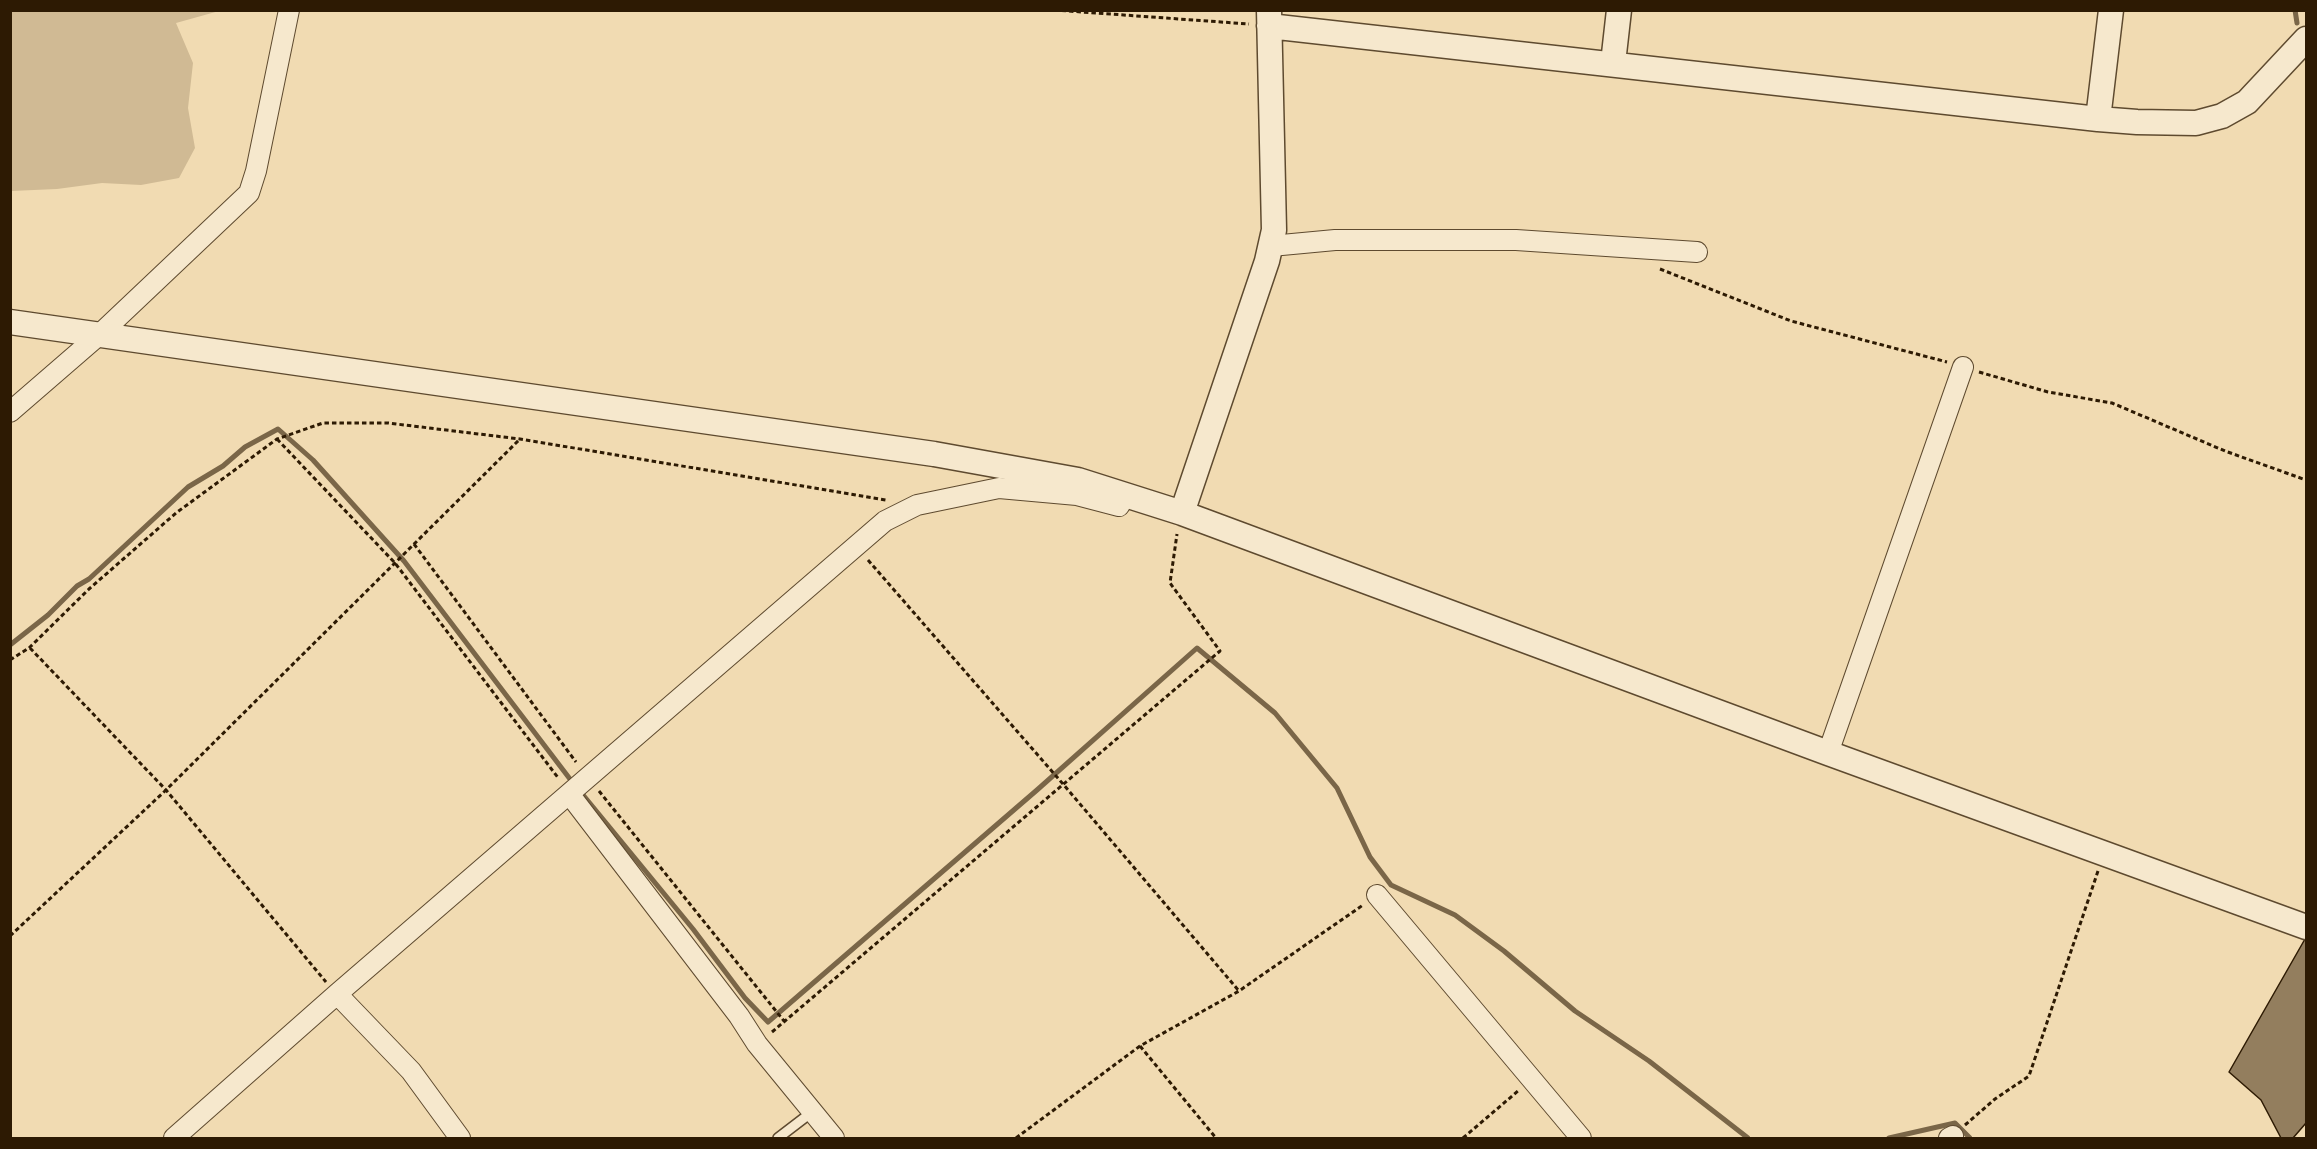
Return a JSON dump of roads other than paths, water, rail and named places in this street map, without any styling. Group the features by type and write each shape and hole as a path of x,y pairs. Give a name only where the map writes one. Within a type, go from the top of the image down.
{"street":[{"path":"10,412 99,335 249,193 256,171 289,10"},
{"path":"1613,63 1619,10"},
{"path":"2098,119 2111,10"},
{"path":"1182,513 1271,246 1274,230 1269,18 1613,63 2137,122 2196,123 2222,116 2247,102 2307,39"},
{"path":"1271,246 1335,240 1516,240 1697,252"},
{"path":"10,322 934,453 1078,480 1182,513 1828,753 2307,927"},
{"path":"1828,753 1963,367"},
{"path":"174,1138 337,994 885,521 917,505 999,488 1077,495 1119,506 1125,496"},
{"path":"570,795 739,1016 757,1044 834,1138"},
{"path":"1377,896 1581,1138"},
{"path":"337,994 411,1071 460,1138"}],"lane":[{"path":"778,1138 812,1112"}],"waterway":[{"path":"2295,10 2297,23"},
{"path":"10,645 48,615 77,586 89,579 188,487 223,466 245,447 278,429 313,460 404,561 573,783"},
{"path":"579,790 693,929 745,998 768,1022 1037,790 1197,648 1275,713 1337,788 1370,857 1391,885 1455,915 1504,951 1575,1011 1649,1061 1748,1138"},
{"path":"1889,1138 1955,1123 1970,1138"}]}
